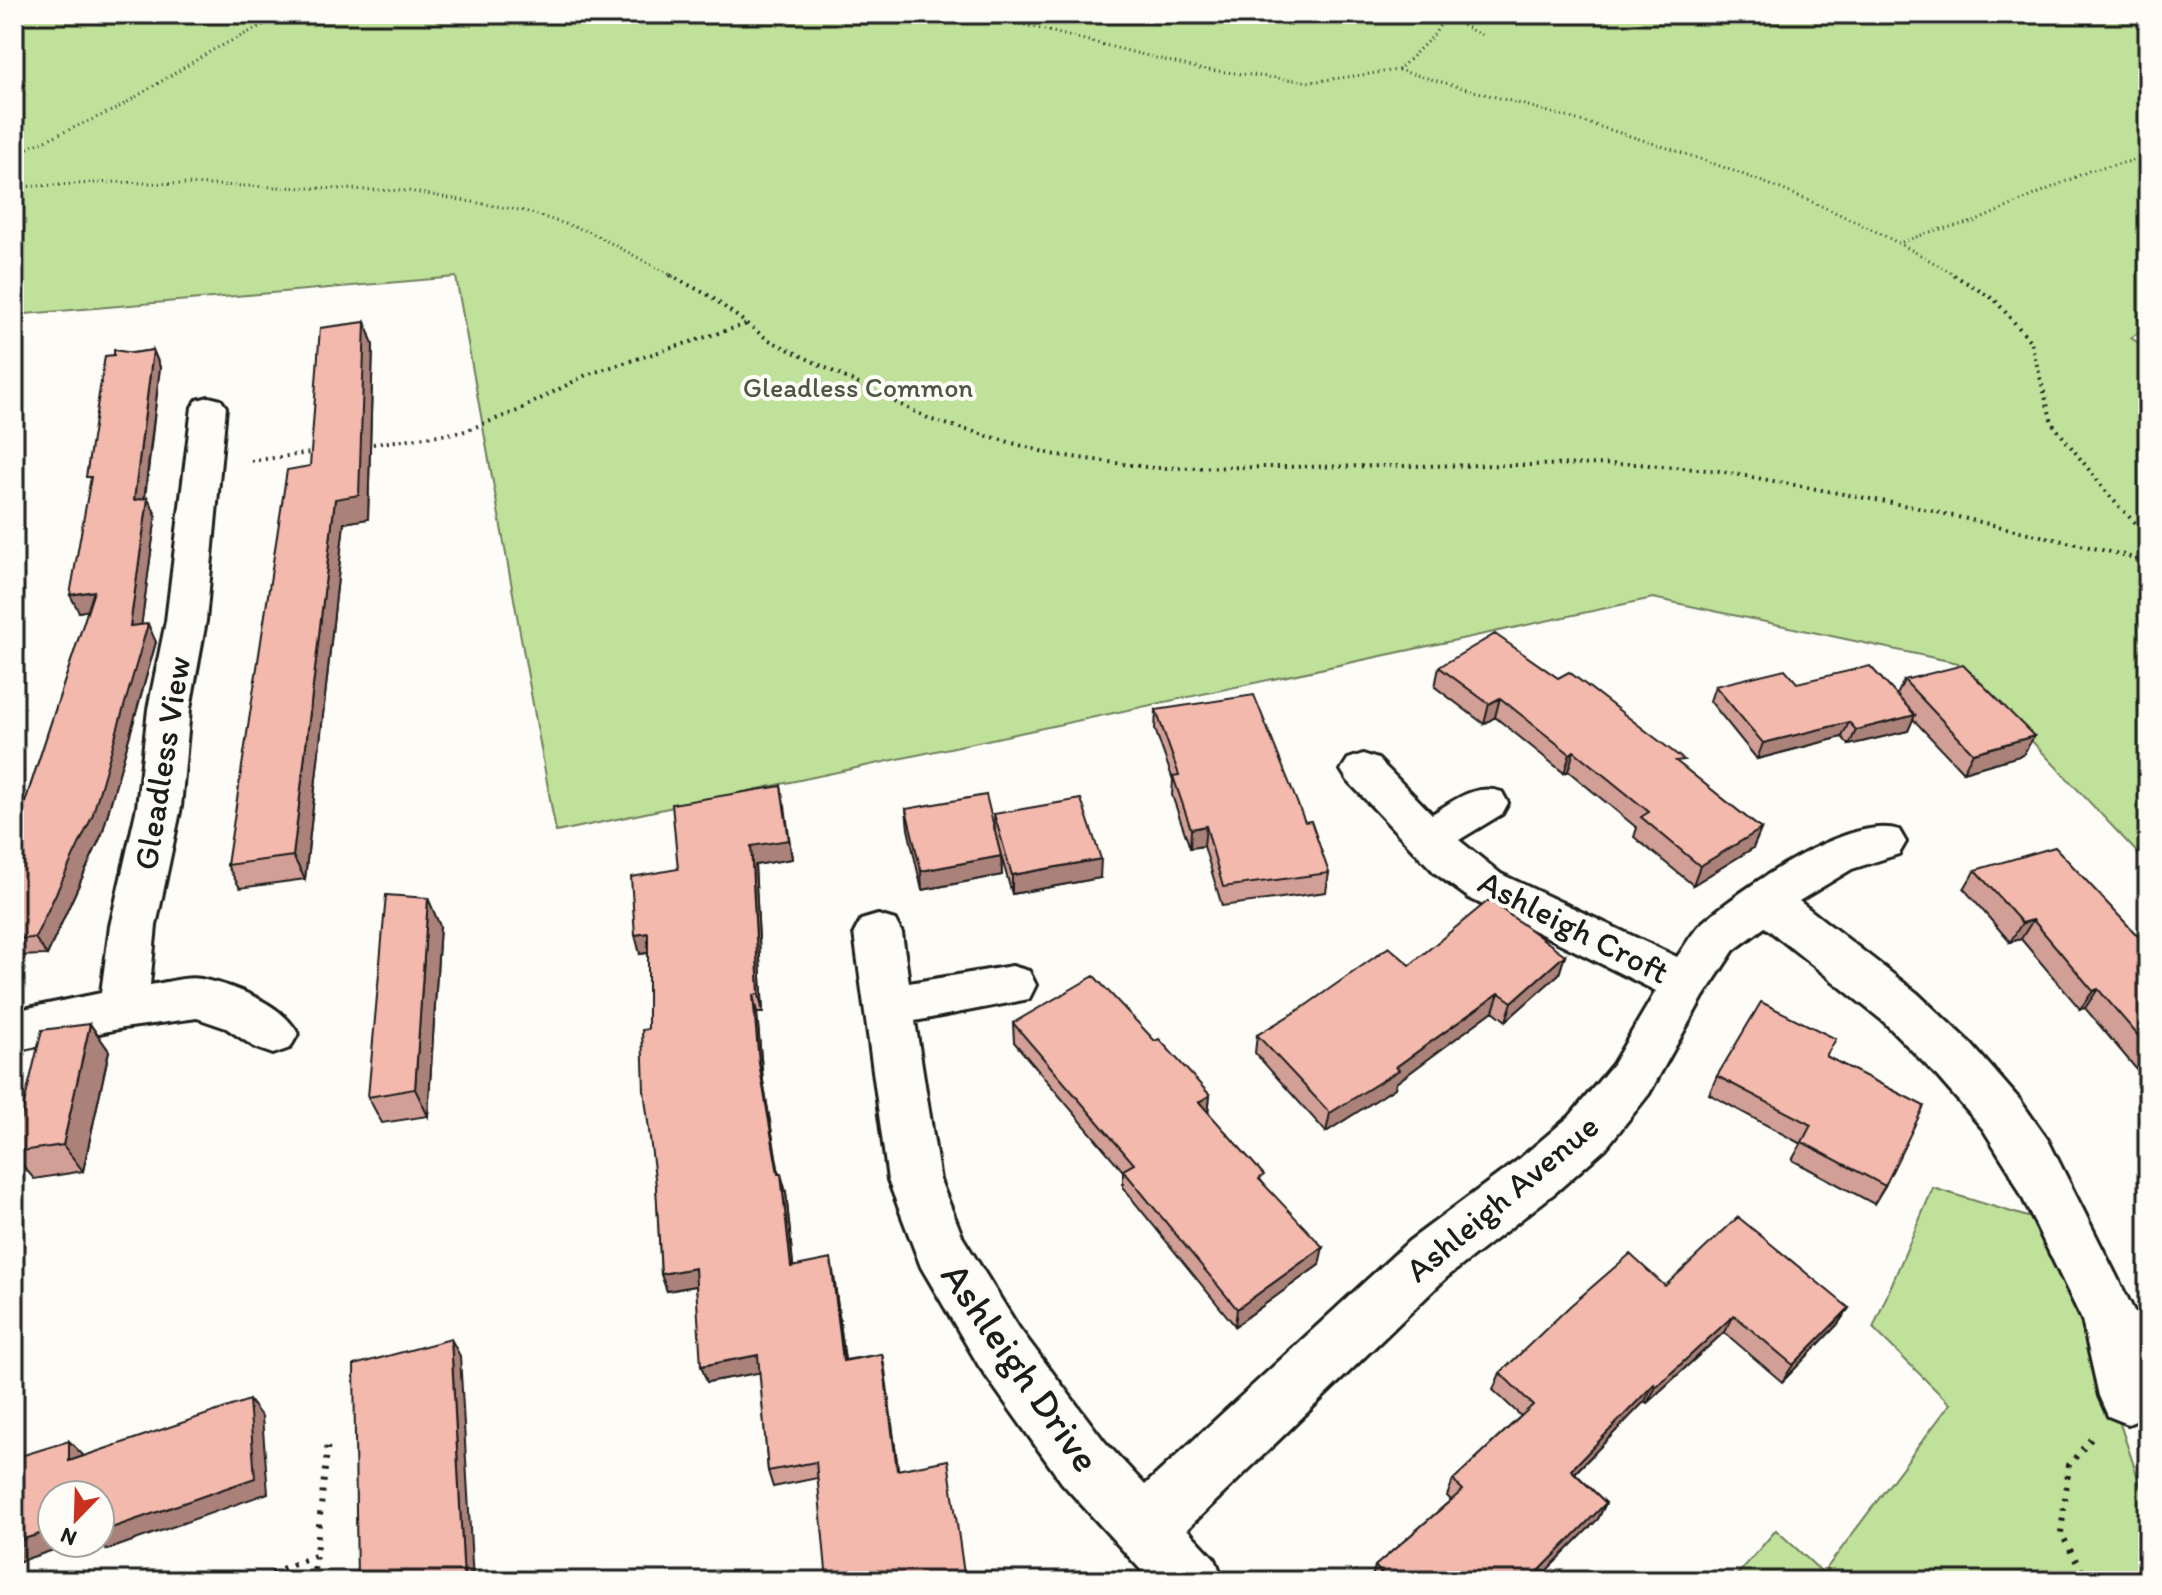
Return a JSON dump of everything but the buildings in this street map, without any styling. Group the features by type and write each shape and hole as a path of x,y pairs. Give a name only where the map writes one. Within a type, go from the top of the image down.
{"street":[{"name":"Gleadless View","path":"123,1008 133,926 159,807 169,709 186,621 205,468 209,407"},
{"name":"Ashleigh Croft","path":"1363,770 1451,861 1485,886 1686,983"},
{"path":"1427,838 1486,803"},
{"name":"Ashleigh Avenue","path":"1143,1529 1428,1259 1537,1176 1588,1132 1631,1079 1686,983 1717,937 1764,900 1836,857 1883,842"},
{"path":"1764,900 1900,1007 1953,1059 2001,1114 2129,1319 2128,1396"},
{"name":"Ashleigh Drive","path":"878,933 914,1180 940,1250 1008,1360 1083,1462 1193,1581"},
{"path":"889,1006 1012,985"},
{"path":"14,1031 123,1008 198,998 243,1014 273,1034"}],"path":[{"path":"14,154 116,109 211,51 285,14"},
{"path":"981,14 1200,69 1311,82 1398,70 1621,132 1707,161 1901,242 1995,300 2031,342 2052,423 2113,500 2148,536"},
{"path":"1398,70 1433,36 1446,15 1481,35"},
{"path":"1901,242 1974,222 2089,171 2148,157"},
{"path":"14,187 115,182 358,188 408,191 525,211 590,232 710,296 780,346 932,420 1051,454 1153,468 1637,464 1719,471 1919,508 2124,555 2148,564"},
{"path":"356,447 462,432 517,411 586,375 748,324"},
{"path":"205,468 326,451"},
{"path":"2087,1581 2061,1533 2069,1465 2128,1396"},
{"path":"313,1581 328,1441"},
{"path":"251,1581 315,1556"}],"green space":[{"name":"Gleadless Common","path":"14,14 2148,14 2148,325 2131,338 2148,349 2148,864 1958,663 1653,598 556,832 456,277 14,315"},
{"path":"1933,1188 2054,1225 2148,1508 2148,1581 1732,1581 1776,1530 1823,1573 1950,1404 1873,1328"}]}
